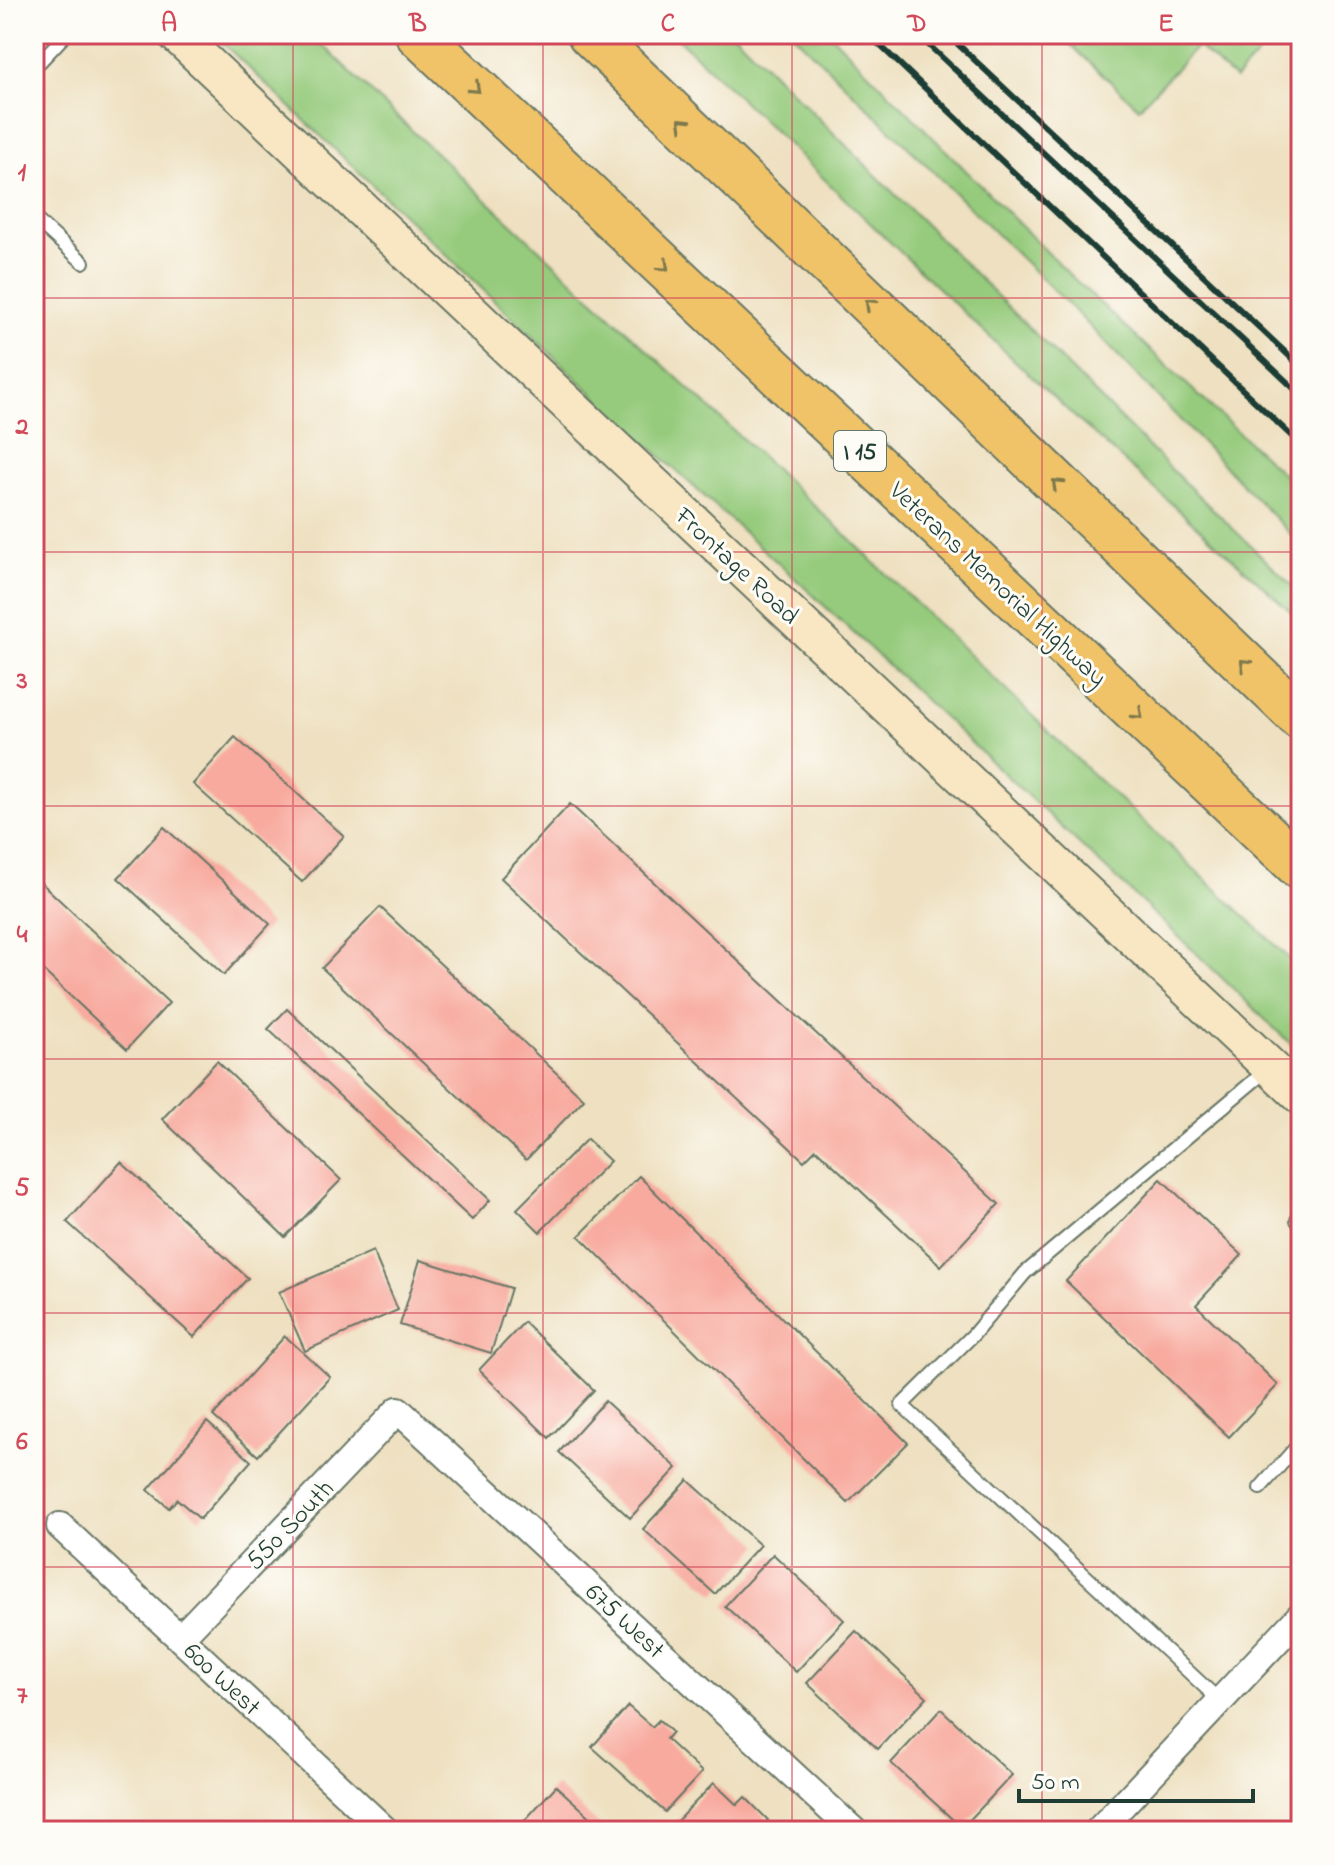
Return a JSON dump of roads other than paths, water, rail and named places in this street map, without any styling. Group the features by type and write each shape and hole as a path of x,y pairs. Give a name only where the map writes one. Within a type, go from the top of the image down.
{"highway":[{"name":"Veterans Memorial Highway","path":"418,34 1301,868"},
{"path":"590,34 1301,718"}],"street":[{"name":"Frontage Road","path":"176,34 1301,1096"},
{"name":"550 South","path":"180,1638 398,1410"},
{"name":"675 West","path":"398,1410 854,1831"},
{"name":"600 West","path":"60,1526 386,1831"},
{"path":"1098,1831 1301,1615"}],"lane":[{"path":"34,68 66,34"},
{"path":"34,218 83,262"},
{"path":"1220,1701 902,1405 973,1335 1025,1273 1270,1067"},
{"path":"1301,1216 1297,1220 1301,1226"},
{"path":"1260,1488 1301,1442"}],"railway":[{"path":"868,34 1301,445"},
{"path":"917,34 1301,395"},
{"path":"947,34 1301,367"}]}
